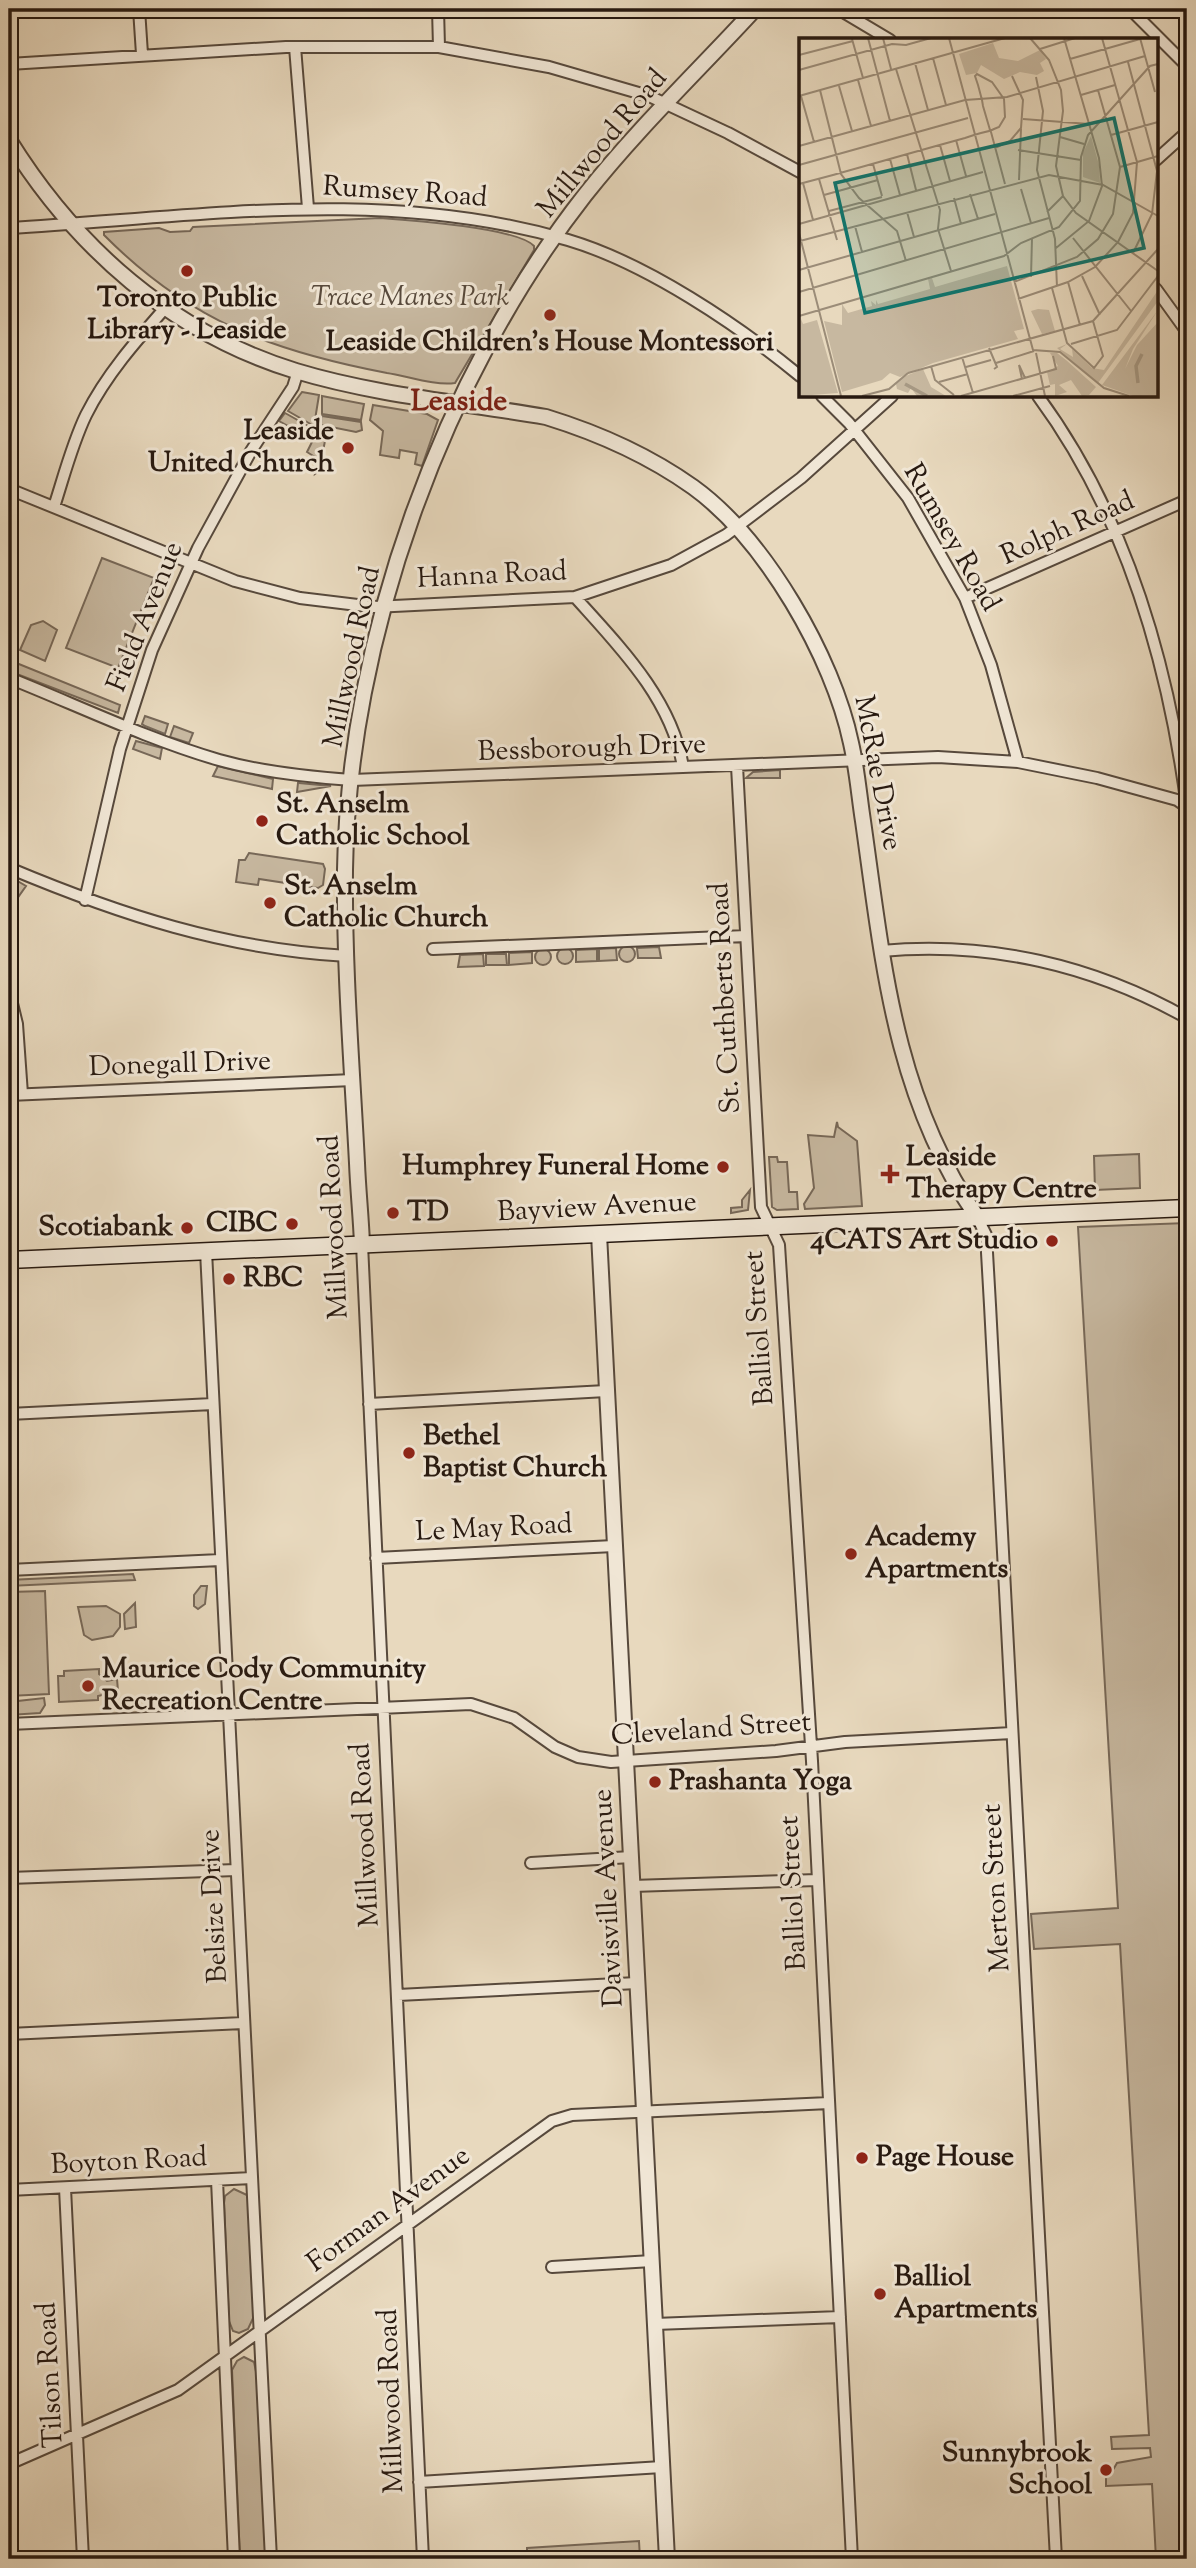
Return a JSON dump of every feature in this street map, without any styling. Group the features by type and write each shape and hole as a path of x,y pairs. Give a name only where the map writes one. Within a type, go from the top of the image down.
{"main road":[{"name":"Bayview Avenue","path":"9,1260 1187,1208"}],"street":[{"path":"139,9 142,54"},
{"path":"438,9 439,47"},
{"name":"Millwood Road","path":"423,2559 347,956 345,869 352,780 367,682 385,606 419,496 458,403 500,324 584,196 665,103 755,9"},
{"path":"838,9 887,38"},
{"path":"1130,9 1187,66"},
{"path":"295,47 308,208"},
{"path":"9,64 295,47 439,47 603,80 665,103 799,171"},
{"path":"1158,158 1187,132"},
{"name":"McRae Drive","path":"9,140 69,225 96,253 166,307 246,352 298,371 458,403 546,417 586,429 623,446 694,488 736,528 777,580 822,656 839,694 854,760 881,951 902,1059 918,1106 946,1167 978,1217"},
{"name":"Rumsey Road","path":"9,228 308,208 431,212 512,225 600,253 690,298 733,324 799,375"},
{"path":"1158,292 1187,332"},
{"path":"54,507 77,437 94,401 133,344 166,307"},
{"name":"Field Avenue","path":"85,900 127,727 152,650 190,564 251,450 293,387 298,371"},
{"name":"Rumsey Road","path":"823,397 855,429 908,498 965,598 991,665 1018,762"},
{"name":"Hanna Road","path":"9,489 235,581 300,598 338,604 385,606 575,597 671,565 736,528 801,478 891,397"},
{"path":"1039,397 1062,434 1115,534 1141,598 1160,661 1187,807"},
{"name":"Rolph Road","path":"965,598 1187,500"},
{"path":"575,597 639,671 653,693 680,747 683,767"},
{"name":"Bessborough Drive","path":"9,678 127,727 222,761 282,773 352,780 938,757 1018,762 1097,778 1177,800 1187,807"},
{"name":"St. Cuthberts Road","path":"737,766 761,1206 771,1226"},
{"path":"9,868 136,918 241,944 347,956"},
{"path":"433,949 746,936"},
{"path":"881,951 947,948 1016,955 1098,975 1187,1018"},
{"path":"9,991 17,1024 22,1094"},
{"name":"Donegall Drive","path":"9,1095 353,1080"},
{"name":"Merton Street","path":"978,1217 986,1235 1056,2559"},
{"name":"Balliol Street","path":"771,1226 779,1245 810,1746 852,2559"},
{"name":"Davisville Avenue","path":"599,1234 667,2559"},
{"name":"Belsize Drive","path":"206,1251 271,2559"},
{"path":"369,1404 606,1391"},
{"path":"9,1414 213,1404"},
{"name":"Le May Road","path":"376,1558 614,1546"},
{"path":"9,1570 220,1560"},
{"name":"Cleveland Street","path":"9,1724 454,1703 485,1706 514,1718 555,1747 578,1757 627,1762 845,1742 1012,1733"},
{"path":"531,1863 631,1857"},
{"path":"9,1878 236,1870"},
{"path":"632,1886 817,1880"},
{"path":"398,1995 637,1983"},
{"path":"9,2034 243,2023"},
{"name":"Forman Avenue","path":"9,2464 178,2390 552,2121 572,2115 829,2103"},
{"name":"Boyton Road","path":"9,2190 252,2178"},
{"path":"217,2180 234,2559"},
{"name":"Tilson Road","path":"65,2188 83,2559"},
{"path":"552,2267 652,2261"},
{"path":"655,2324 840,2317"},
{"path":"419,2482 662,2467"}],"green space":[{"name":"Trace Manes Park","path":"380,218 486,230 507,234 534,246 455,383 430,382 345,364 306,354 233,328 167,289 104,235 104,232 159,228 170,232 190,231 193,227"},
{"path":"302,392 319,395 314,426 288,411"},
{"path":"322,396 364,404 361,420 322,414"},
{"path":"373,405 427,414 438,420 422,466 415,464 417,453 400,450 399,458 380,455 383,431 370,420"},
{"path":"285,413 326,436 319,471 315,474 318,459 307,452 313,440 279,421"},
{"path":"322,416 361,422 362,430 356,432 321,425"},
{"path":"102,558 154,578 118,668 66,648"},
{"path":"43,621 57,630 45,661 20,650 31,625"},
{"path":"9,660 120,705 118,713 9,671"},
{"path":"145,716 168,724 165,734 142,724"},
{"path":"174,726 193,733 189,743 170,737"},
{"path":"136,741 162,748 160,759 133,749"},
{"path":"218,766 273,779 272,789 213,776"},
{"path":"780,770 780,778 746,778 753,772"},
{"path":"299,783 331,786 297,792"},
{"path":"249,853 323,864 323,885 318,888 259,879 258,885 236,882 239,860 245,860"},
{"path":"9,876 26,886 9,910"},
{"path":"627,946 633,948 633,960 627,962 621,960 619,954 621,948"},
{"path":"659,947 661,958 638,958 637,948"},
{"path":"565,948 571,950 571,962 565,964 559,962 557,956 559,950"},
{"path":"616,948 617,960 599,961 599,949"},
{"path":"543,949 549,951 549,963 543,965 537,963 535,957 537,951"},
{"path":"597,949 597,961 576,962 576,950"},
{"path":"532,952 532,963 509,965 509,953"},
{"path":"483,954 484,966 458,967 460,955"},
{"path":"486,954 506,954 507,965 486,965"},
{"path":"837,1122 838,1127 857,1141 862,1206 805,1209 804,1204 814,1188 808,1135 834,1137"},
{"path":"1139,1154 1140,1188 1095,1190 1094,1156"},
{"path":"769,1157 777,1157 778,1162 787,1162 789,1192 797,1192 798,1209 777,1210 772,1207"},
{"path":"750,1190 748,1210 731,1213 731,1208 742,1207 742,1200"},
{"path":"1187,1223 1187,2559 1156,2559 1152,2484 1106,2486 1106,2473 1113,2470 1117,2463 1151,2457 1150,2448 1112,2449 1111,2437 1149,2435 1120,1944 1034,1949 1031,1914 1118,1908 1078,1227"},
{"path":"133,1574 135,1580 9,1586 9,1580"},
{"path":"201,1586 207,1586 205,1604 198,1609 194,1606 194,1595"},
{"path":"45,1591 49,1694 9,1696 9,1592"},
{"path":"135,1603 136,1627 125,1629 124,1614"},
{"path":"106,1606 120,1614 120,1627 113,1636 92,1640 84,1635 78,1607"},
{"name":"Maurice Cody Community Recreation Centre","path":"99,1669 99,1674 107,1681 117,1679 118,1691 98,1696 98,1700 59,1702 58,1676 64,1676 64,1671"},
{"path":"44,1698 45,1705 40,1713 9,1715 9,1702"},
{"path":"234,2189 249,2196 255,2314 248,2329 239,2333 233,2331 229,2321 224,2203 225,2196"},
{"path":"244,2357 254,2362 258,2381 267,2559 240,2559 232,2370 237,2361"},
{"path":"639,2541 640,2559 527,2559 527,2548"}],"place":[{"name":"Toronto Public Library - Leaside","path":"187,271"},
{"name":"Leaside Children’s House Montessori","path":"550,315"},
{"name":"Leaside United Church","path":"348,448"},
{"name":"St. Anselm Catholic School","path":"262,821"},
{"name":"St. Anselm Catholic Church","path":"270,903"},
{"name":"Humphrey Funeral Home","path":"723,1167"},
{"name":"Leaside Therapy Centre","path":"890,1174"},
{"name":"TD","path":"393,1213"},
{"name":"CIBC","path":"292,1224"},
{"name":"Scotiabank","path":"187,1228"},
{"name":"4CATS Art Studio","path":"1052,1241"},
{"name":"RBC","path":"229,1279"},
{"name":"Bethel Baptist Church","path":"409,1453"},
{"name":"Academy Apartments","path":"851,1554"},
{"name":"Maurice Cody Community Recreation Centre","path":"88,1686"},
{"name":"Prashanta Yoga","path":"655,1782"},
{"name":"Page House","path":"862,2158"},
{"name":"Balliol Apartments","path":"880,2294"},
{"name":"Sunnybrook School","path":"1106,2470"}],"district":[{"name":"Leaside","path":"459,402"}]}
